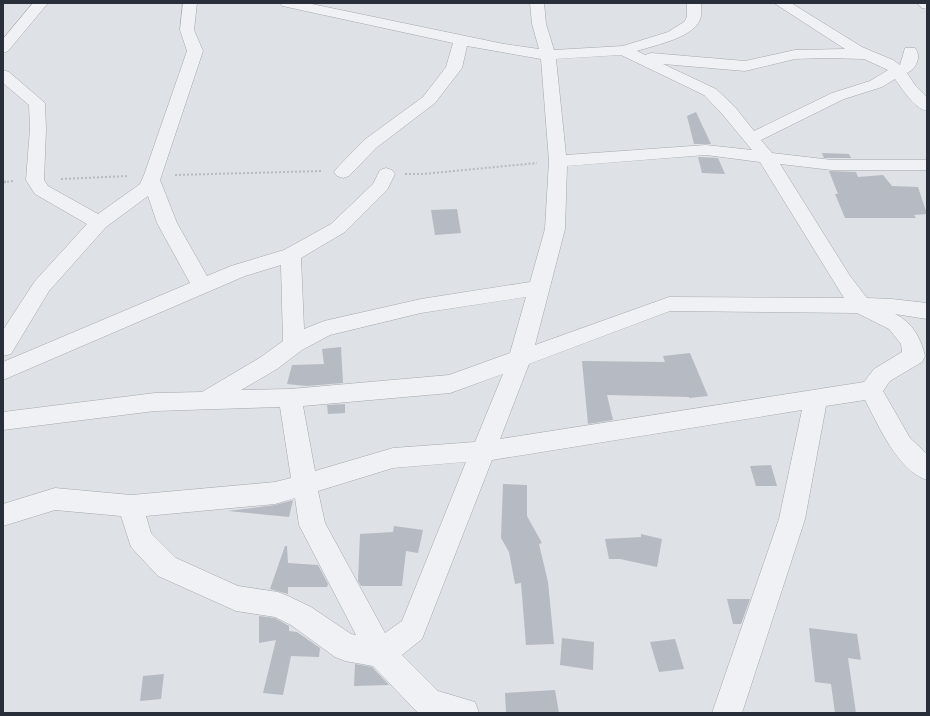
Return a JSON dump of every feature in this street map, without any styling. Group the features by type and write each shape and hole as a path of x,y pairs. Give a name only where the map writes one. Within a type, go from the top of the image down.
{"street":[{"path":"3,48 41,3"},
{"path":"3,348 42,286 99,223 147,187 152,177 195,51 187,30 190,3"},
{"path":"287,3 461,40 548,55 629,53 745,66 761,65 776,58 802,54 910,51 927,47"},
{"path":"334,3 350,16"},
{"path":"381,654 412,630 520,358 555,229 558,161 548,55 539,24 537,3"},
{"path":"629,53 673,35 688,25 694,17 694,3"},
{"path":"781,3 865,53 888,63 898,71 909,88 927,106"},
{"path":"343,172 370,144 430,100 454,68 461,40"},
{"path":"752,138 838,96 876,84 907,67 910,60 910,51"},
{"path":"3,515 56,499 131,506 275,493 393,458 484,451 871,390 882,375 920,356 897,324 861,306 839,275 767,158 752,138 710,92 693,82 629,53"},
{"path":"3,75 37,103 38,129 35,180 41,190 99,223"},
{"path":"558,161 706,150 832,165 927,165"},
{"path":"3,370 238,271 291,255 338,228 381,186 386,174"},
{"path":"152,177 167,223 202,286"},
{"path":"291,255 294,344"},
{"path":"206,401 269,363 294,344 324,329 421,306 539,288"},
{"path":"3,421 155,402 290,398 450,384 669,304 892,306 927,311"},
{"path":"871,390 902,445 927,470"},
{"path":"290,398 312,525 381,654 430,708 464,713"},
{"path":"727,713 792,519 816,398"},
{"path":"131,506 140,539 167,566 236,598 278,605 301,616 345,646 381,654"}],"path":[{"path":"386,174 423,174 558,161"},
{"path":"3,182 343,172"}],"building":[{"path":"696,112 711,144 694,144 687,116"},
{"path":"822,153 849,154 851,158 824,158"},
{"path":"698,157 718,158 725,174 702,173"},
{"path":"829,171 856,172 858,177 883,175 892,186 918,187 927,214 914,215 916,218 845,218 835,194 838,194"},
{"path":"457,209 461,233 435,235 431,210"},
{"path":"341,347 343,383 307,386 287,384 292,365 324,364 322,349"},
{"path":"690,353 708,396 689,398 607,395 613,420 588,424 582,361 665,362 663,356"},
{"path":"345,404 345,413 328,414 327,405"},
{"path":"771,465 777,486 756,486 750,466"},
{"path":"503,484 527,485 527,516 542,543 539,544 548,582 554,644 526,645 521,583 515,584 509,552 501,538"},
{"path":"293,500 289,517 228,511 275,505"},
{"path":"394,526 423,530 418,553 406,551 402,586 361,586 358,581 360,534 393,532"},
{"path":"641,534 662,539 657,567 620,559 609,559 605,539 641,537"},
{"path":"285,546 287,546 288,563 318,565 328,584 327,587 288,587 288,594 270,589"},
{"path":"727,599 750,599 741,624 733,624"},
{"path":"259,616 275,618 289,626 289,631 297,632 320,648 319,657 291,656 283,695 263,693 276,640 259,643"},
{"path":"809,628 857,634 861,660 848,658 856,713 835,713 831,684 815,682"},
{"path":"562,638 594,642 593,670 560,665"},
{"path":"675,639 684,669 659,672 650,642"},
{"path":"355,664 372,667 389,685 354,686"},
{"path":"164,674 161,699 140,701 143,676"},
{"path":"555,690 559,713 506,713 505,693"}]}
